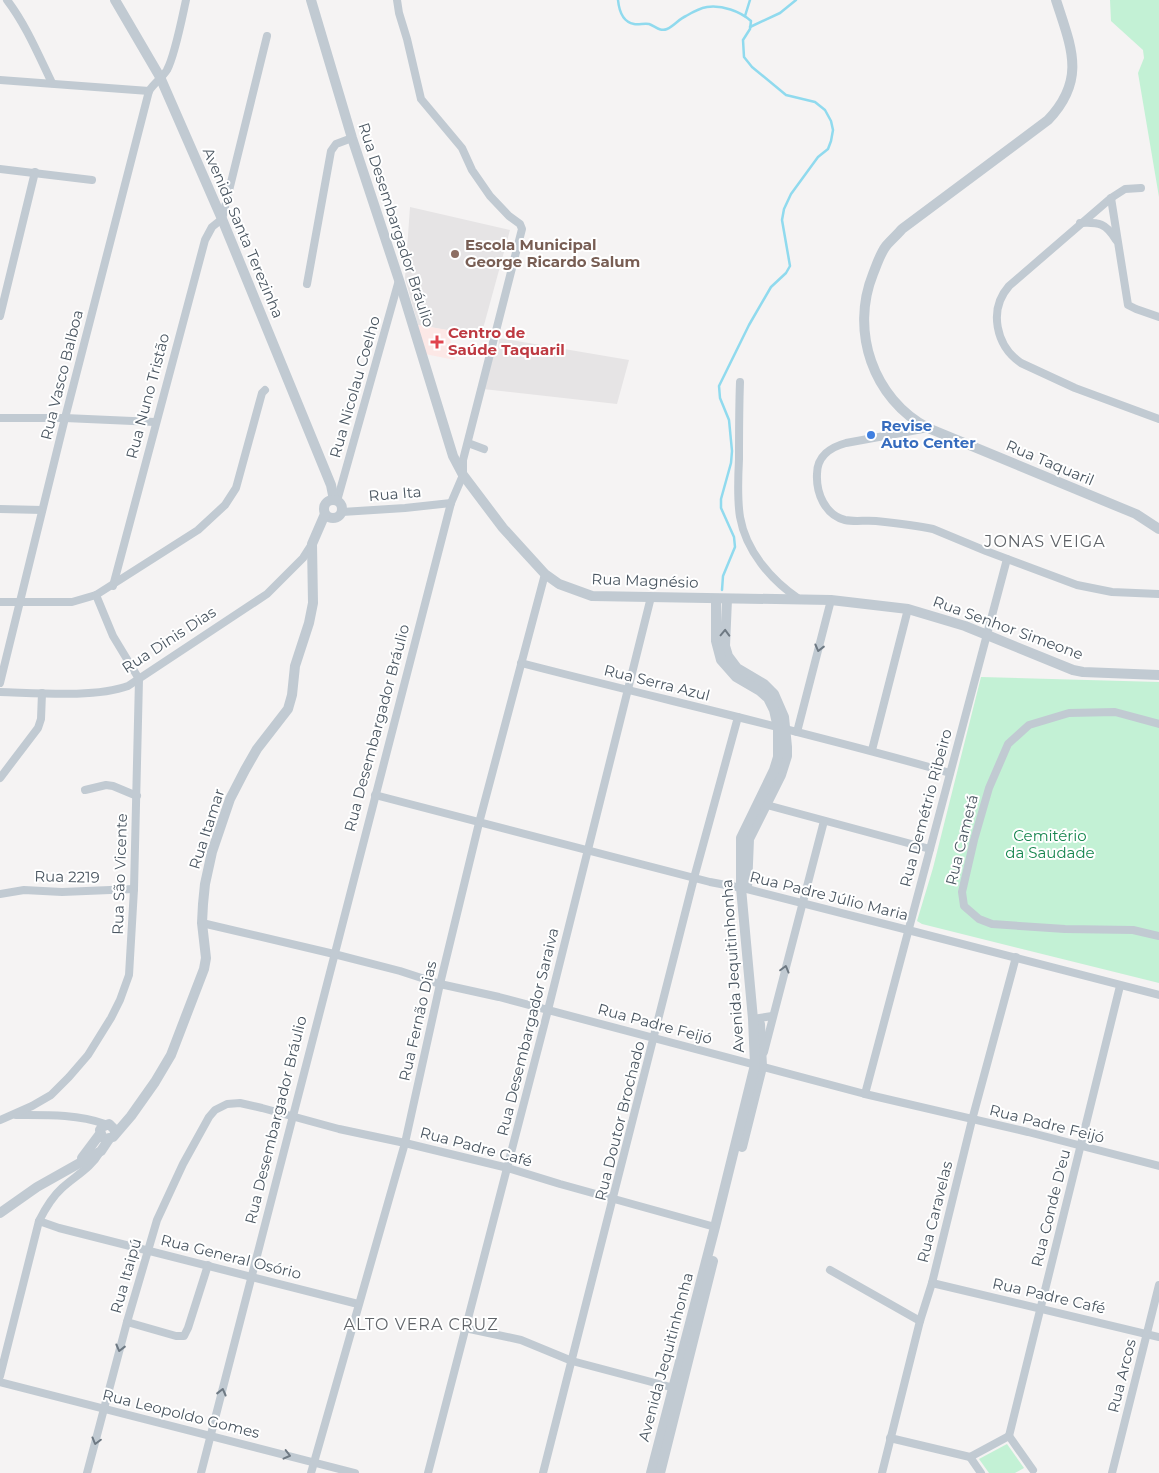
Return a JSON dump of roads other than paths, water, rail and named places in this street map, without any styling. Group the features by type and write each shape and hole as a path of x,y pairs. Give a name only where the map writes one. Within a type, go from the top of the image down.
{"street":[{"path":"6,0 25,27 52,83"},
{"name":"Avenida Santa Terezinha","path":"116,0 160,77 222,219 331,484 333,501"},
{"name":"Rua Vasco Balboa","path":"0,683 65,418 149,91 170,64 186,0"},
{"name":"Rua Desembargador Bráulio","path":"201,1473 451,503 463,475 450,447 399,280 352,138 311,0"},
{"path":"397,0 421,99 462,148 478,181 522,228 463,460 463,475"},
{"name":"Rua Taquaril","path":"1056,0 1070,45 1074,70 1072,82 1060,105 1048,120 902,230 886,246 871,279 864,308 868,352 874,371 893,400 914,421 1136,514 1159,528"},
{"path":"222,219 267,36"},
{"path":"0,80 149,91"},
{"path":"307,284 331,151 336,144 352,138"},
{"path":"0,169 92,180"},
{"path":"0,316 35,172"},
{"path":"1141,188 1125,189 1111,198 1004,291 997,312 997,320 1001,340 1014,358 1030,368 1075,388 1159,419"},
{"path":"1111,198 1128,305 1159,317"},
{"name":"Rua Nuno Tristão","path":"113,586 204,240 212,227 222,219"},
{"path":"1080,223 1103,225 1110,230 1118,244"},
{"name":"Rua Nicolau Coelho","path":"333,501 399,280"},
{"path":"740,382 738,499 743,530 749,544 765,568 784,589 799,599"},
{"path":"0,602 72,602 96,595 113,586 198,530 217,514 236,488 252,426 262,393 265,390"},
{"path":"0,418 65,418 155,422"},
{"path":"928,428 833,447 826,453 818,467 818,486 821,499 828,510 837,517 846,520 873,521 933,529 1086,588 1112,592 1159,594"},
{"path":"468,443 484,449"},
{"name":"Rua Magnésio","path":"463,475 503,528 545,574 559,584 592,596 721,599"},
{"path":"333,501 341,506 342,512 337,518 327,516 324,507 333,501"},
{"name":"Rua Ita","path":"342,512 451,503"},
{"path":"0,509 42,510"},
{"name":"Rua Dinis Dias","path":"0,692 82,693 116,690 128,686 267,594 309,552 325,524 327,516"},
{"name":"Rua Itamar","path":"80,1161 106,1131 131,1116 172,1055 204,970 206,958 202,923 205,884 212,852 230,799 257,749 288,709 292,695 295,666 309,623 313,603 309,552"},
{"name":"Rua Demétrio Ribeiro","path":"865,1094 1007,559"},
{"name":"Rua Fernão Dias","path":"311,1473 405,1143 440,984 545,574"},
{"path":"96,595 113,636 139,679"},
{"name":"Rua Desembargador Saraiva","path":"428,1473 589,851 626,690 651,597"},
{"name":"Rua Senhor Simeone","path":"721,599 830,600 908,609 986,634 1078,671 1159,675"},
{"name":"Avenida Jequitinhonha","path":"652,1473 691,1335 760,1064 744,889 749,839 762,804 781,775 787,756 782,728 784,717 771,690 741,671 728,656 721,599"},
{"path":"797,732 830,600"},
{"path":"872,750 908,609"},
{"name":"Rua Serra Azul","path":"521,662 626,690 872,750 950,773"},
{"name":"Rua São Vicente","path":"0,1120 51,1095 88,1056 111,1018 129,975 134,890 139,679"},
{"path":"0,778 38,728 42,693"},
{"name":"Rua Cametá","path":"1159,724 1116,712 1069,713 1029,726 1008,744 988,788 962,892 964,906 979,919 992,924 1065,929 1132,930 1159,936"},
{"name":"Rua Doutor Brochado","path":"543,1473 655,1038 694,878 738,718"},
{"path":"85,790 106,785 114,786 137,796"},
{"name":"Rua Padre Júlio Maria","path":"375,795 694,878 1016,957 1159,995"},
{"path":"762,804 930,849"},
{"path":"760,1064 824,821"},
{"name":"Rua 2219","path":"0,894 24,890 94,892 134,890"},
{"name":"Rua Padre Feijó","path":"202,923 400,971 440,984 499,997 760,1064 865,1094 1159,1166"},
{"name":"Rua Caravelas","path":"882,1473 920,1320 932,1282 972,1120 1016,957"},
{"name":"Rua Conde D'eu","path":"1009,1436 1120,986"},
{"path":"757,1018 772,1016"},
{"name":"Avenida Jequitinhonha","path":"691,1335 715,1227 760,1064"},
{"name":"Rua Padre Café","path":"227,1104 240,1103 339,1129 508,1168 715,1227"},
{"name":"Rua Itaipú","path":"87,1473 127,1322 157,1220 204,1124 215,1110 227,1104"},
{"path":"12,1115 55,1115 86,1119 106,1131"},
{"name":"Rua Itamar","path":"0,1376 39,1221 61,1188 92,1163 101,1151 106,1131"},
{"path":"0,1213 37,1187 80,1161 101,1151"},
{"path":"80,1161 84,1163 82,1172"},
{"name":"Rua General Osório","path":"39,1221 59,1228 358,1304"},
{"path":"127,1322 176,1336 184,1336 208,1265"},
{"path":"830,1270 920,1320"},
{"name":"Rua Padre Café","path":"932,1282 1159,1337"},
{"name":"Rua Arcos","path":"1112,1473 1159,1285"},
{"path":"465,1328 521,1340 572,1361 677,1388"},
{"name":"Rua Leopoldo Gomes","path":"0,1382 355,1473"},
{"name":"Avenida Jequitinhonha","path":"660,1473 677,1388"},
{"path":"890,1438 970,1457 1009,1436 1031,1472 1041,1473"},
{"path":"970,1457 981,1473"}],"waterway":[{"path":"618,0 620,11 627,21 634,24 649,24 662,30 670,28 691,13 707,7 725,8 742,14 751,21 750,29 743,40 744,57 752,67 786,95 815,102 825,110 833,130 828,149 818,157 791,194 784,209 782,220 790,266 786,273 771,287 749,325 719,386 720,398 729,420 732,451 731,463 721,499 721,508 734,537 735,547 723,576 722,590"},
{"path":"745,16 750,0"},
{"path":"750,27 780,13 796,0"}],"place":[{"name":"Escola Municipal George Ricardo Salum","path":"455,254"},
{"name":"Centro de Saúde Taquaril","path":"437,342"},
{"name":"Revise Auto Center","path":"871,435"}],"district":[{"name":"JONAS VEIGA","path":"1045,541"},
{"name":"ALTO VERA CRUZ","path":"421,1324"}],"park label":[{"name":"Cemitério da Saudade","path":"1050,844"}]}
